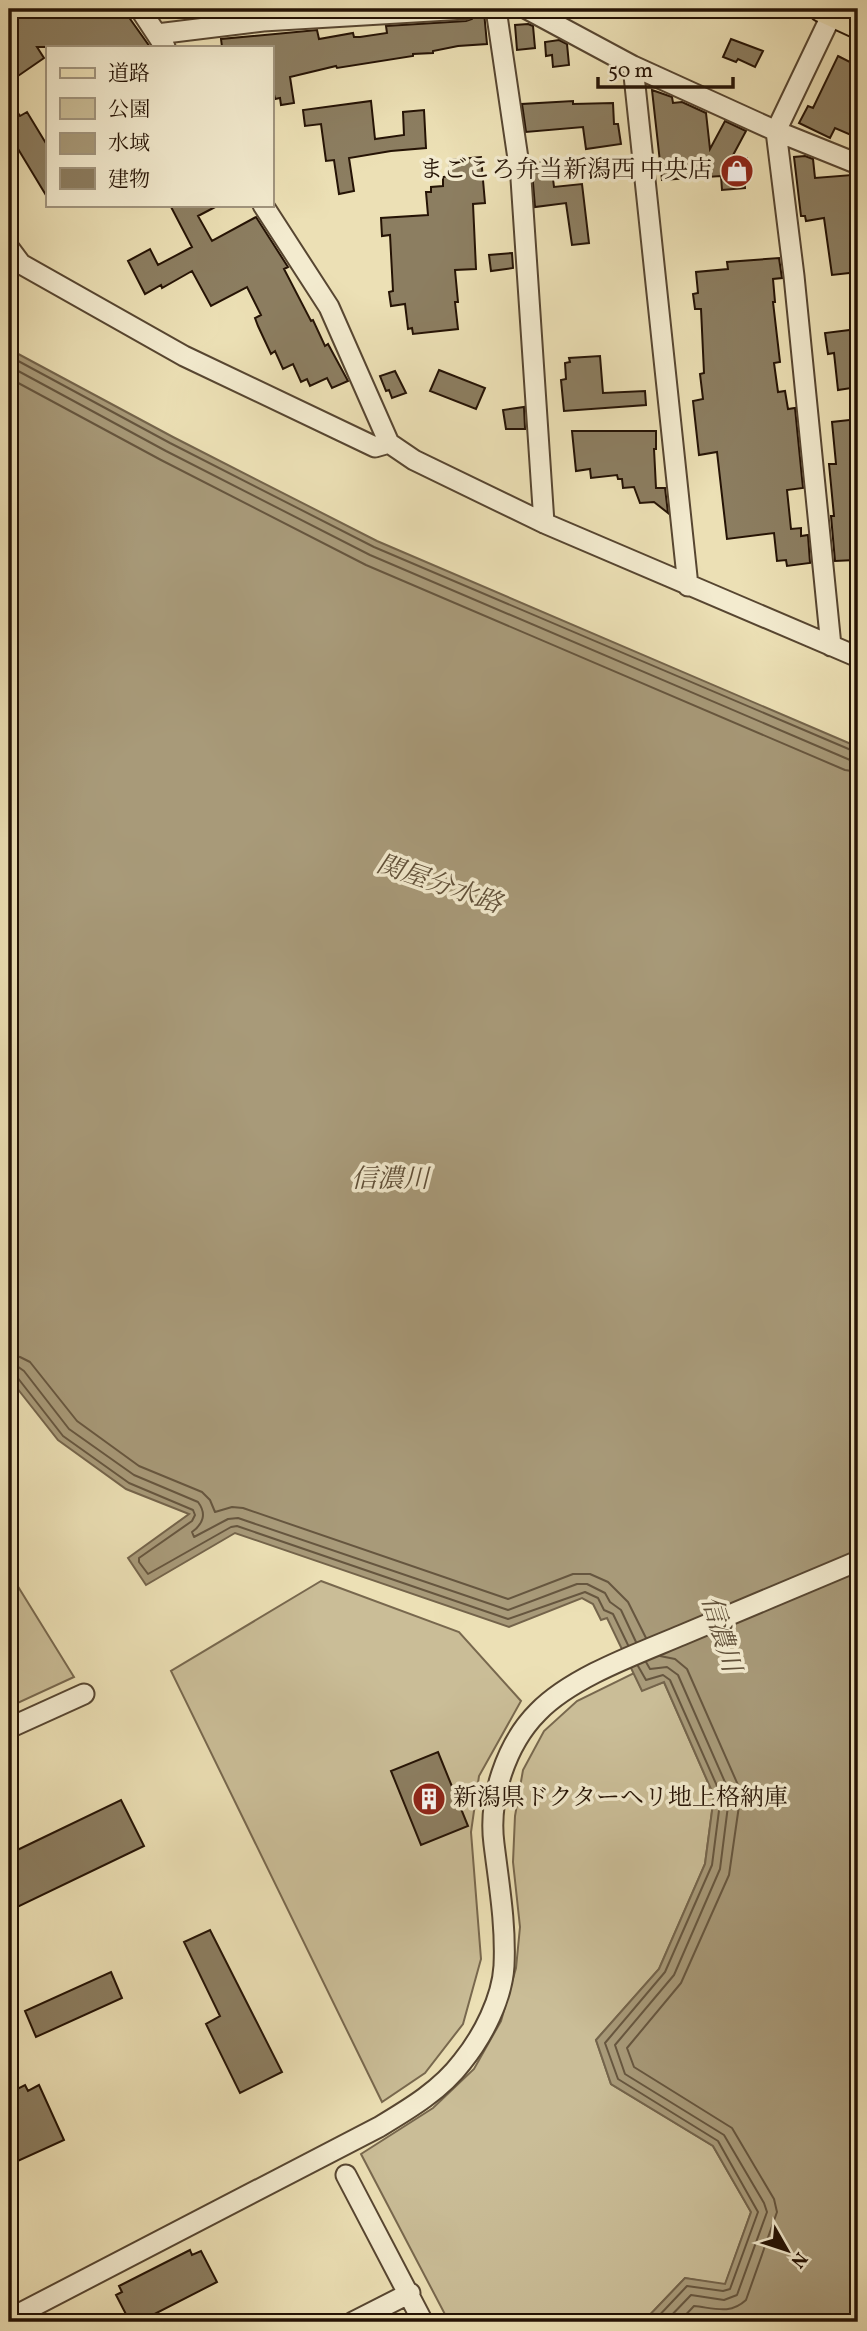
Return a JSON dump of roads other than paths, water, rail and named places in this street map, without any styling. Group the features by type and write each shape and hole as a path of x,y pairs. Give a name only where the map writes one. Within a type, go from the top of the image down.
{"main road":[{"path":"827,11 858,26"}],"street":[{"path":"140,9 161,41 263,21 465,9"},
{"path":"496,9 521,179 544,523"},
{"path":"527,9 633,66 776,131 858,164"},
{"path":"827,11 776,131 794,276 831,646"},
{"path":"633,66 688,586"},
{"path":"264,206 329,307 389,443 414,460 544,523 858,657"},
{"path":"9,248 21,264 184,356 375,447 389,443"},
{"path":"9,2319 379,2127 440,2085 462,2063 482,2033 496,2001 504,1969 504,1916 494,1843 494,1822 496,1799 508,1757 518,1736 554,1697 620,1661 858,1561"},
{"path":"9,1728 84,1694"},
{"path":"346,2175 423,2322"},
{"path":"353,2322 410,2294"}],"water":[{"name":"信濃川","path":"9,349 173,437 377,541 858,747 858,2322 643,2322 685,2278 725,2284 751,2212 713,2146 611,2084 596,2040 659,1969 705,1864 714,1796 664,1682 642,1691 607,1618 601,1620 593,1604 582,1598 509,1627 235,1533 146,1585 128,1558 189,1514 126,1489 58,1440 9,1378"}],"place":[{"name":"まごころ弁当新潟西 中央店","path":"737,171"},
{"name":"新潟県ドクターヘリ地上格納庫","path":"429,1799"}],"water label":[{"name":"関屋分水路","path":"439,885"}]}
